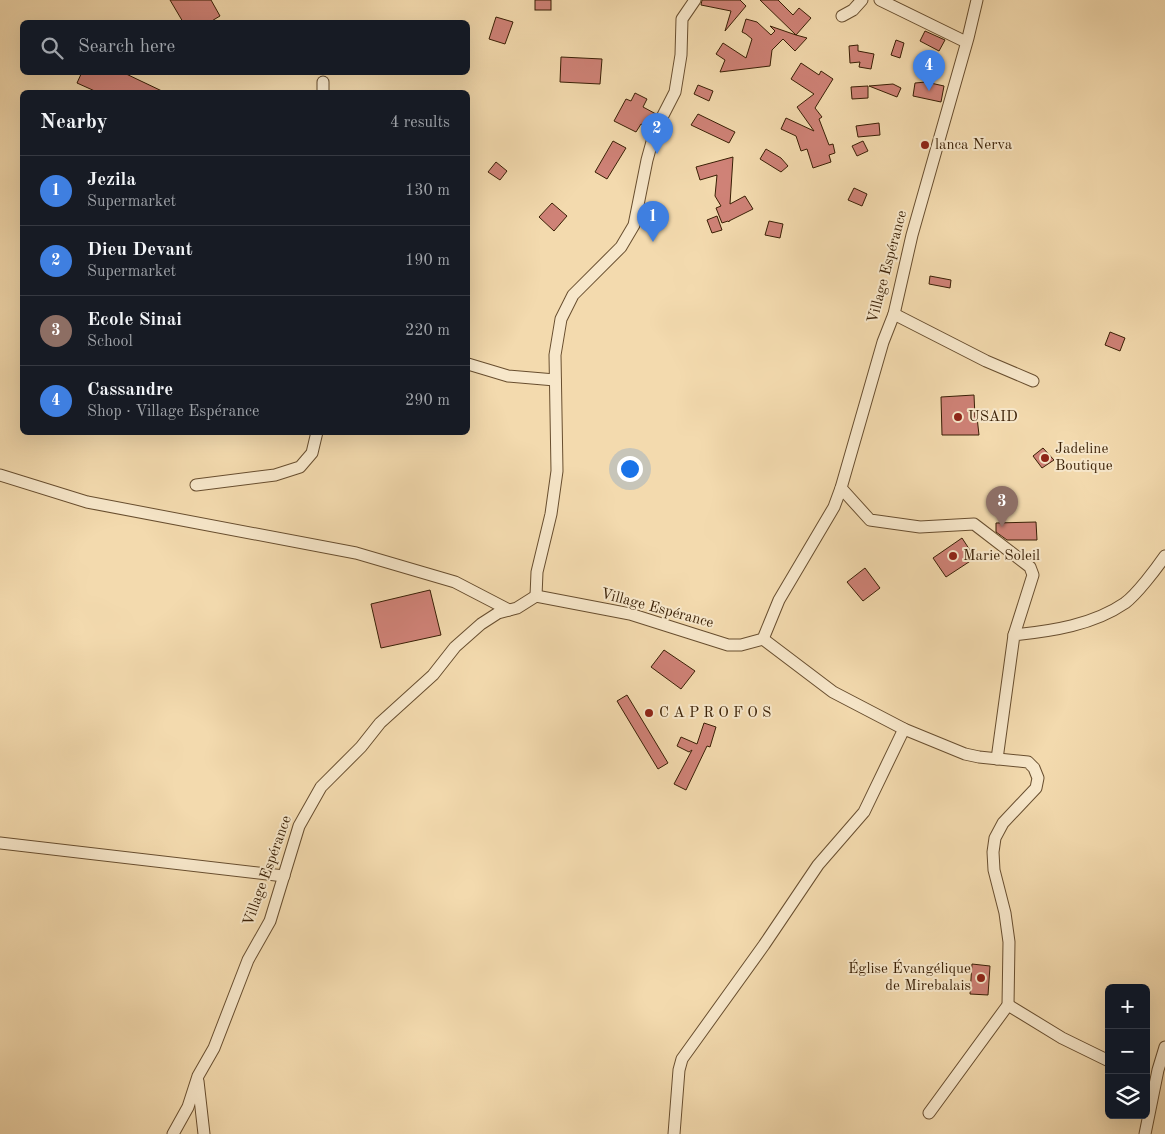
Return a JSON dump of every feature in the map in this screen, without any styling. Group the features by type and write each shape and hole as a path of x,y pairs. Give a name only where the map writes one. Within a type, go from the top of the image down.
{"street":[{"path":"536,596 536,572 551,514 557,471 555,355 561,319 573,295 622,247 634,225 644,169 655,132 675,92 681,55 682,19 694,0"},
{"path":"842,16 853,10 862,0"},
{"path":"880,0 966,42"},
{"name":"Village Espérance","path":"173,1134 188,1107 198,1076 214,1048 248,960 270,921 298,826 321,787 361,747 380,723 433,675 455,647 481,624 498,613 517,608 536,596 630,614 728,645 741,646 763,639 779,600 834,506 841,488 883,342 894,314 912,236 977,0"},
{"path":"894,314 986,362 1032,381"},
{"path":"470,365 508,376 555,380"},
{"path":"196,485 275,475 300,467 312,453 315,435"},
{"path":"0,475 87,502 356,553 455,582 509,610"},
{"path":"841,488 870,520 920,526 974,524 1030,567 1033,575 1014,635 997,759"},
{"path":"1014,635 1058,630 1097,617 1123,604 1153,572 1165,556"},
{"path":"763,639 833,692 904,729 964,754 979,758 1028,762 1034,768 1038,778 1036,788 1003,823 995,838 993,852 994,870 1005,913 1009,942 1008,1005 929,1113"},
{"path":"674,1134 679,1070 682,1059 764,945 818,865 864,812 904,729"},
{"path":"0,843 284,876"},
{"path":"1008,1005 1062,1038 1105,1059"},
{"path":"1145,1134 1158,1070 1165,1047"},
{"path":"1150,1069 1158,1070"},
{"path":"198,1076 204,1134"}],"building":[{"path":"170,0 211,0 220,16 213,20 182,20"},
{"path":"535,0 551,0 551,10 535,10"},
{"path":"702,0 740,0 746,6 725,31 731,11 701,5"},
{"path":"760,0 778,0 793,15 799,8 811,18 796,35"},
{"path":"496,17 513,22 505,44 489,39"},
{"path":"746,19 757,22 771,35 775,31 770,26 807,38 795,51 783,39 772,50 770,66 720,72 725,60 716,54 723,43 746,58 752,39 742,32"},
{"path":"925,31 945,40 939,51 920,41"},
{"path":"896,40 904,43 900,58 891,55"},
{"path":"858,45 858,51 874,54 871,69 859,67 860,62 850,63 849,46"},
{"path":"561,57 602,59 600,84 560,82"},
{"path":"801,63 819,75 821,71 833,79 815,108 822,117 819,119 829,145 833,144 835,153 829,155 831,162 813,168 807,149 801,151 796,136 781,129 786,118 814,131 797,107 814,94 791,79"},
{"path":"81,75 128,75 160,90 93,90 77,83"},
{"path":"926,82 944,86 941,102 913,96 915,83"},
{"path":"893,84 901,88 897,97 869,86"},
{"path":"698,85 713,91 709,101 694,94"},
{"path":"868,86 868,98 852,99 851,87"},
{"path":"635,93 647,99 643,107 656,114 648,128 641,124 636,132 614,121 626,99 631,101"},
{"path":"698,114 735,132 729,143 691,125"},
{"path":"879,123 880,135 858,137 856,126"},
{"path":"613,141 626,148 607,179 595,172"},
{"path":"863,141 868,151 857,156 852,146"},
{"path":"766,149 781,158 788,166 781,172 760,159"},
{"path":"733,157 730,204 745,196 753,209 729,222 722,223 716,208 721,206 715,196 717,175 700,180 696,167"},
{"path":"496,162 507,171 500,180 488,172"},
{"path":"854,188 867,194 862,206 848,200"},
{"path":"552,203 567,216 554,231 539,217"},
{"path":"717,216 722,230 712,233 707,220"},
{"path":"769,221 783,224 780,238 765,235"},
{"path":"930,276 951,280 950,288 929,284"},
{"path":"1110,332 1125,338 1120,351 1105,345"},
{"path":"974,395 975,417 977,417 979,435 942,435 941,397"},
{"path":"1043,448 1054,460 1042,468 1033,456"},
{"path":"1036,522 1037,540 1007,540 996,532 996,523"},
{"path":"962,538 975,558 946,577 933,558"},
{"path":"865,568 880,588 863,601 847,582"},
{"path":"430,590 441,635 381,648 371,604"},
{"path":"664,650 695,671 681,689 651,667"},
{"path":"627,695 668,763 658,769 617,701"},
{"path":"704,723 716,727 710,747 707,746 686,790 674,784 692,750 689,752 677,746 681,737 697,744"},
{"path":"972,964 990,966 988,995 970,994"}],"place":[{"name":"Cassandre","path":"929,91"},
{"name":"lanca Nerva","path":"925,145"},
{"name":"Dieu Devant","path":"657,154"},
{"name":"Jezila","path":"653,242"},
{"name":"USAID","path":"958,417"},
{"name":"Jadeline Boutique","path":"1045,458"},
{"name":"Ecole Sinai","path":"1002,527"},
{"name":"Marie Soleil","path":"953,556"},
{"name":"C A P R O F O S","path":"649,713"},
{"name":"Église Évangélique de Mirebalais","path":"981,978"}]}
